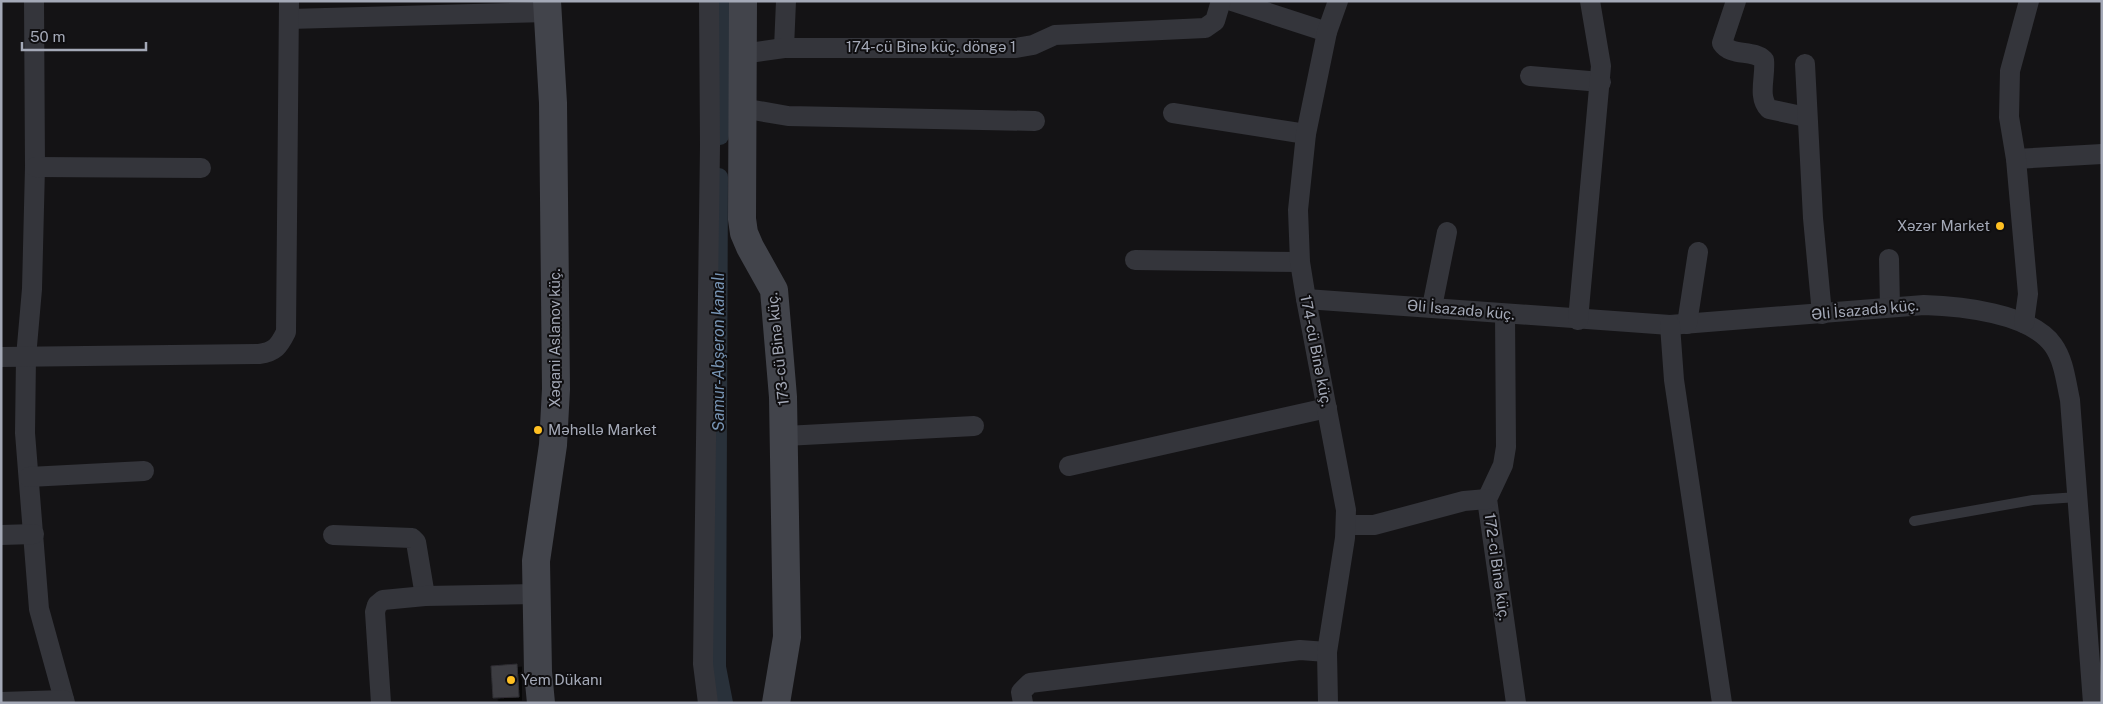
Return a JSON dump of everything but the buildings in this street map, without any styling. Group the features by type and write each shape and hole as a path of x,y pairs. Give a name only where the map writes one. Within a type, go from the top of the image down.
{"street":[{"path":"1,702 65,702 39,609 25,433 26,357 32,289 35,167 34,1"},
{"path":"708,703 703,664 709,1"},
{"name":"173-cü Binə küç.","path":"742,1 742,205 744,233 750,248 774,290 785,436 787,637 776,703"},
{"path":"784,48 786,1"},
{"name":"174-cü Binə küç. döngə 1","path":"742,54 784,48 1016,48 1032,45 1055,35 1205,28 1215,21 1221,1"},
{"path":"1232,1 1327,32"},
{"name":"174-cü Binə küç.","path":"1328,703 1327,652 1346,525 1346,510 1300,262 1298,210 1306,134 1327,32 1338,1"},
{"path":"1578,320 1601,82 1601,66 1590,1"},
{"path":"1736,1 1722,43 1730,50 1756,55 1764,60 1762,97 1769,109 1806,118"},
{"path":"2024,323 2028,294 2016,159 2009,117 2010,71 2029,1"},
{"path":"1,357 270,353 279,346 286,332 289,10 547,7"},
{"name":"Xəqani Aslanov küç.","path":"540,703 536,561 553,445 556,389 553,103 547,7"},
{"path":"1805,64 1806,118 1822,314"},
{"path":"1530,76 1601,82"},
{"path":"742,108 788,116 1035,121"},
{"path":"1173,113 1306,134"},
{"path":"2016,159 2102,154"},
{"path":"35,167 201,168"},
{"path":"1432,307 1447,232"},
{"path":"1698,252 1678,325 1674,380 1722,703"},
{"path":"1889,259 1890,307"},
{"path":"1135,260 1300,262"},
{"name":"Əli İsazadə küç.","path":"1306,299 1432,307 1578,320 1678,325 1890,307 1947,305 2024,323 2041,332 2053,345 2061,360 2070,400 2093,703"},
{"name":"172-ci Binə küç.","path":"1505,314 1506,447 1503,465 1487,499 1516,703"},
{"path":"1069,466 1327,408"},
{"path":"785,436 974,426"},
{"path":"29,477 144,471"},
{"path":"1346,525 1374,525 1464,501 1487,499"},
{"path":"1,535 34,534"},
{"path":"334,535 412,538 416,542 425,596"},
{"path":"381,703 375,612 383,600 425,596 536,594"},
{"path":"1023,703 1021,692 1030,683 1300,650 1327,652"}],"lane":[{"path":"1914,521 2033,500 2078,497"}],"waterway":[{"name":"Samur-Abşeron kanalı","path":"720,1 720,136"},
{"name":"Samur-Abşeron kanalı","path":"719,177 717,667 724,703"}],"place":[{"name":"Xəzər Market","path":"2000,226"},
{"name":"Məhəllə Market","path":"538,430"},
{"name":"Yem Dükanı","path":"511,680"}]}
